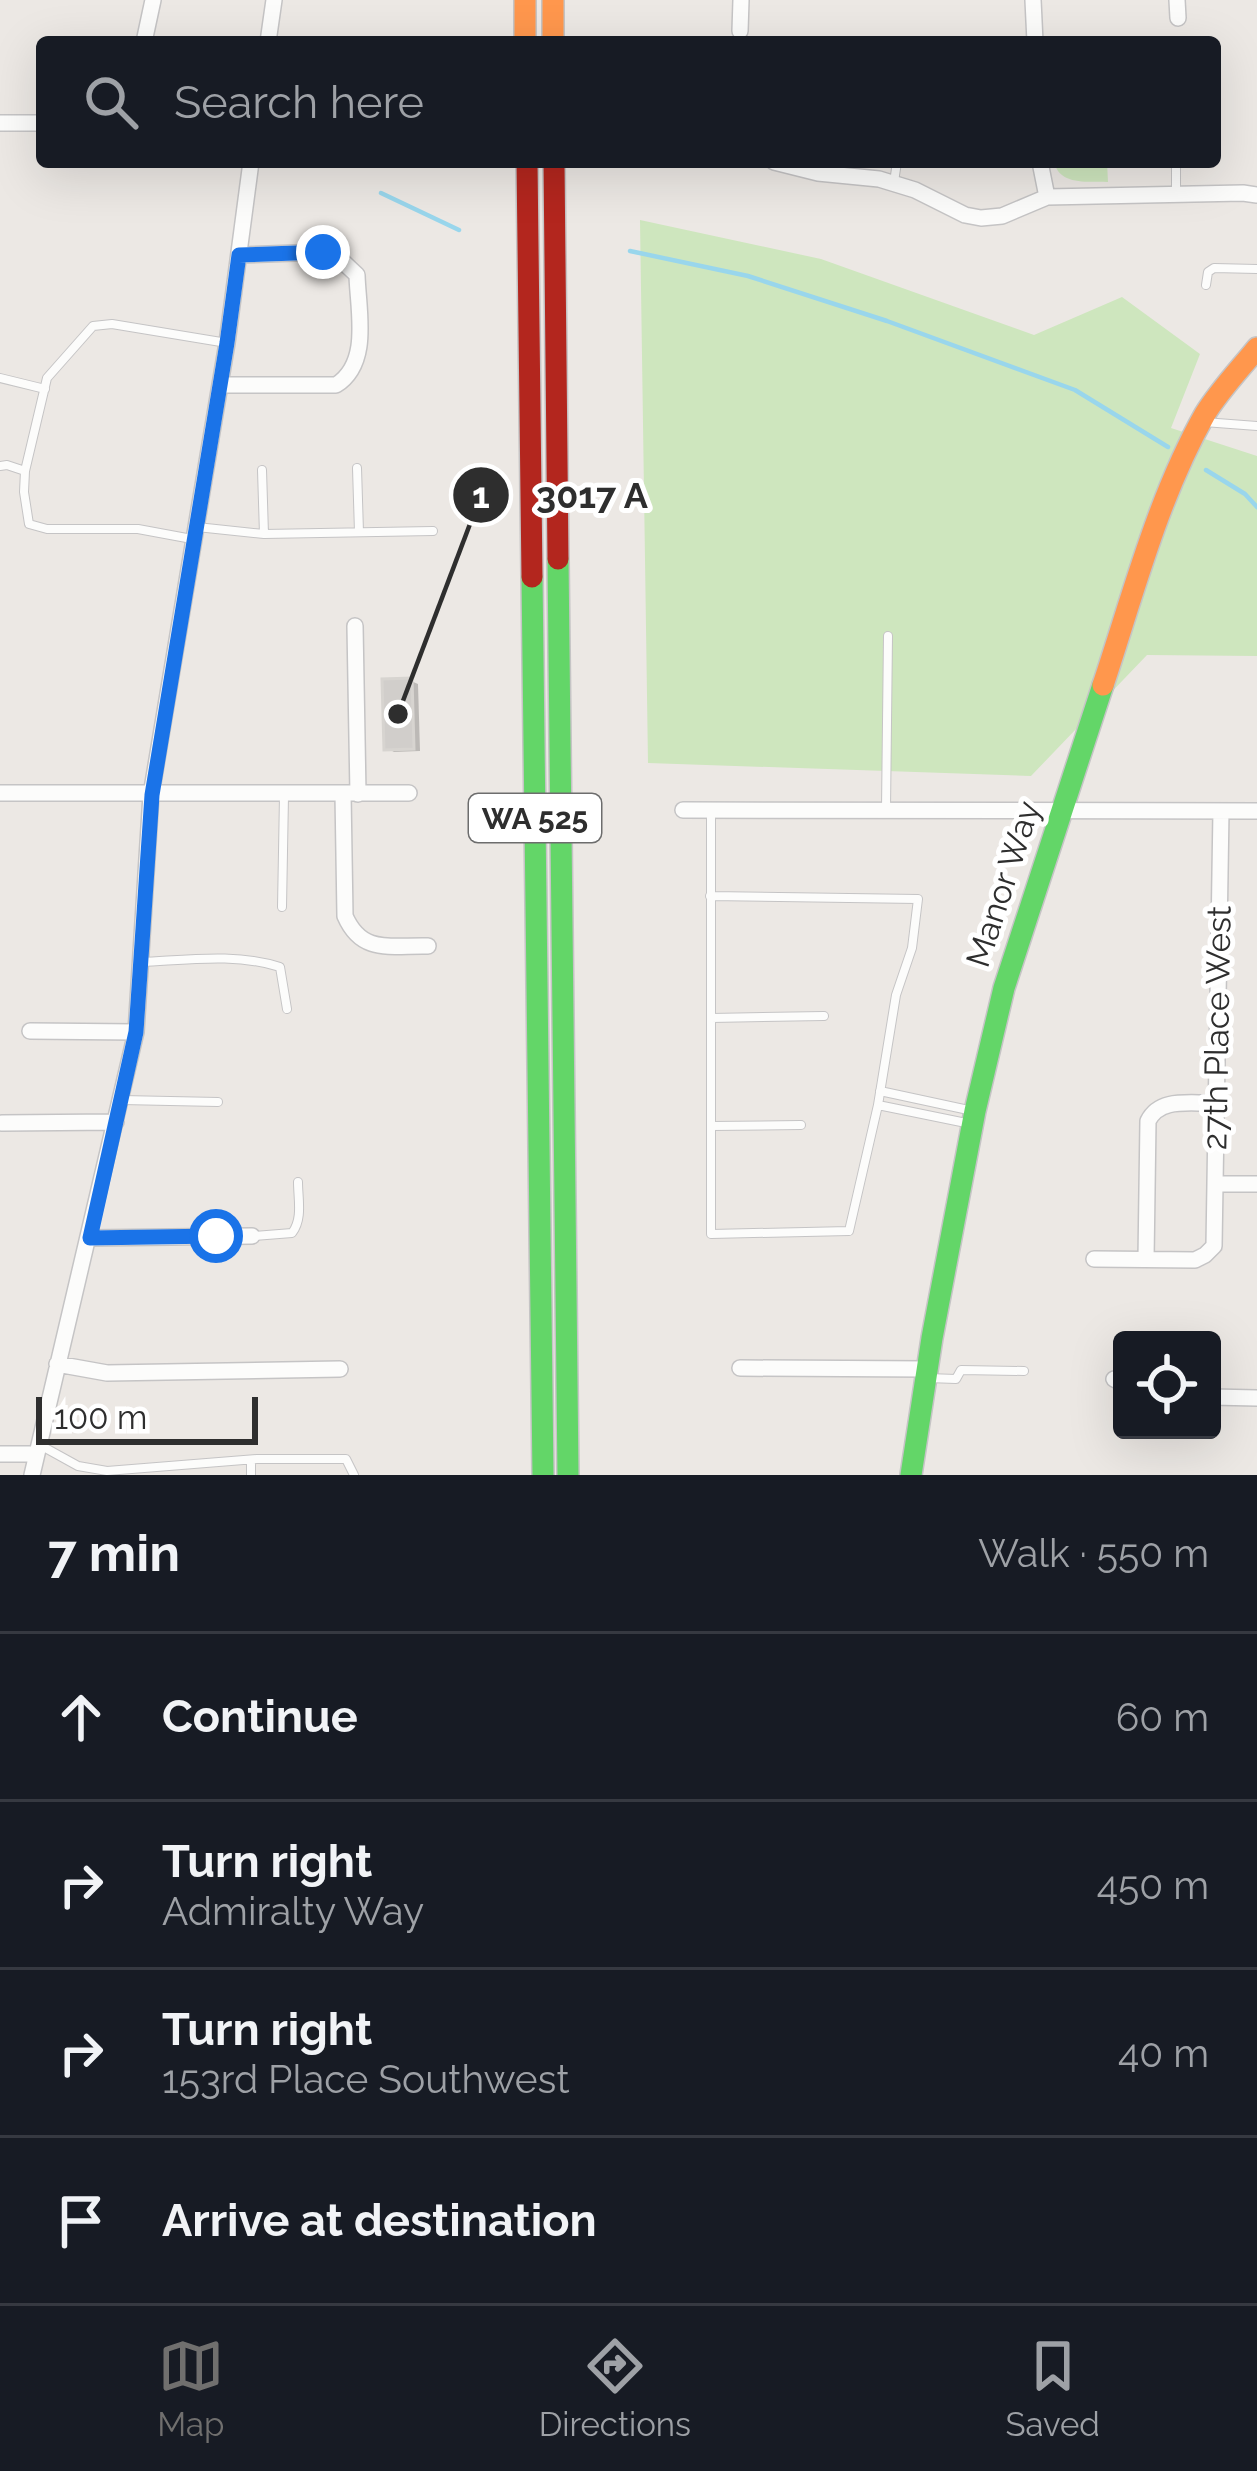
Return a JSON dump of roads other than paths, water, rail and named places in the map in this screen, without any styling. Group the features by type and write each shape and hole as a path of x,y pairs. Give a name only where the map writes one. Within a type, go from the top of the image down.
{"main road":[{"path":"525,0 526,36"},
{"path":"553,0 553,36"},
{"name":"WA 525","path":"527,168 543,1475"},
{"name":"WA 525","path":"554,168 568,1475"},
{"name":"Manor Way","path":"911,1475 974,1118 1004,988 1179,468 1202,422 1257,348"}],"street":[{"path":"145,36 153,0"},
{"path":"269,36 274,0"},
{"path":"740,31 741,0"},
{"path":"1033,0 1035,36"},
{"path":"1178,0 1178,19"},
{"path":"0,123 36,123"},
{"path":"32,1475 136,1032 152,795 227,343 250,168"},
{"path":"798,168 879,179 981,218 1002,216 1047,197 1257,195"},
{"path":"1041,168 1047,197"},
{"path":"220,386 336,385 348,377 359,354 357,275 340,259 323,252 239,255"},
{"path":"355,626 345,916 353,933 369,945 428,946"},
{"path":"0,793 409,794"},
{"path":"683,810 1257,811"},
{"name":"27th Place West","path":"1146,1259 1195,1260 1214,1246 1222,811"},
{"path":"30,1031 136,1032"},
{"path":"1094,1259 1146,1259 1148,1121 1154,1110 1166,1104 1214,1103"},
{"path":"2,1123 116,1122"},
{"path":"1215,1184 1257,1184"},
{"path":"90,1238 252,1236"},
{"path":"57,1364 107,1373 340,1370"},
{"path":"740,1367 927,1373"},
{"path":"1221,1397 1257,1398"},
{"path":"0,1454 37,1449"}],"lane":[{"path":"893,184 896,168"},
{"path":"1176,168 1176,195"},
{"path":"1206,285 1208,272 1214,268 1257,269"},
{"path":"227,343 112,324 93,326 47,379 25,471 29,524 47,530 195,533 433,531"},
{"path":"0,378 45,388"},
{"path":"1202,422 1257,426"},
{"path":"0,466 25,471"},
{"path":"357,468 359,532"},
{"path":"262,470 264,534"},
{"path":"886,808 889,636"},
{"path":"281,907 284,794"},
{"path":"710,896 918,899 912,948 896,995 878,1105 849,1231 711,1234 710,896 711,808"},
{"path":"141,962 265,962 280,967 287,1009"},
{"path":"711,1018 824,1016"},
{"path":"880,1091 974,1118"},
{"path":"121,1100 218,1102"},
{"path":"878,1105 974,1118"},
{"path":"711,1126 801,1125"},
{"path":"252,1236 292,1233 299,1221 298,1182"},
{"path":"927,1373 956,1379 961,1370 1024,1371"},
{"path":"37,1449 90,1472 251,1460 346,1460 354,1475"},
{"path":"251,1460 251,1475"}],"waterway":[{"path":"381,193 459,230"},
{"path":"630,251 748,276 887,321 1075,390 1168,447"},
{"path":"1206,470 1257,507"}],"place":[{"name":"3017 A","path":"398,714"}]}
